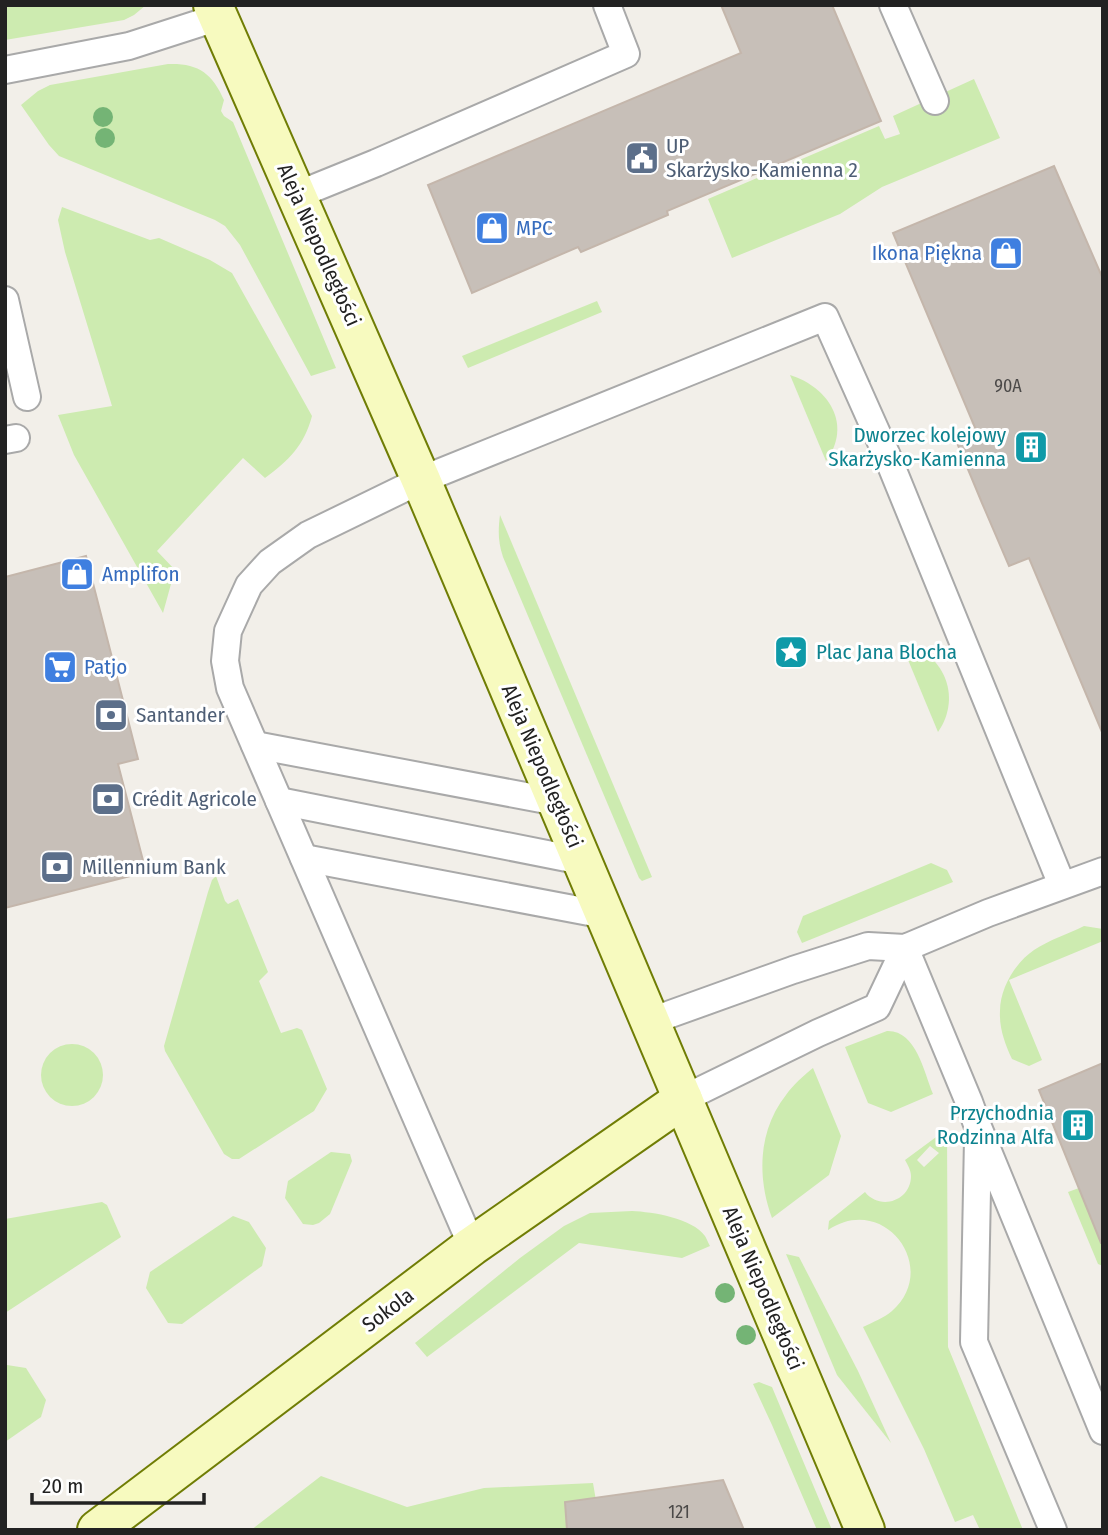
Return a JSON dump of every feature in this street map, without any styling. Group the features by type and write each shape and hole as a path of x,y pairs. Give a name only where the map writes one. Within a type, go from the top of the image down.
{"street":[{"name":"Aleja Niepodległości","path":"216,11 421,480 865,1530"},
{"name":"Sokola","path":"97,1530 472,1246 683,1099"}],"lane":[{"path":"297,195 626,54 607,5"},
{"path":"893,5 934,101"},
{"path":"5,69 130,46 216,11"},
{"path":"5,300 27,397"},
{"path":"472,1246 230,688 225,661 228,631 249,585 270,562 308,535 421,480 825,317 888,458 1062,885"},
{"path":"255,745 557,802"},
{"path":"279,800 582,861"},
{"path":"304,858 606,915"},
{"path":"651,1021 869,946 905,948 988,913 1103,871"},
{"path":"683,1099 877,1007 905,948"},
{"path":"905,948 1103,1431"},
{"path":"978,1126 974,1342 1053,1530"}],"green space":[{"path":"5,5 146,5 124,20 5,40"},
{"path":"168,64 188,65 203,72 209,76 224,100 221,111 233,122 336,368 311,376 240,245 225,226 59,156 21,105 50,85"},
{"path":"974,79 1000,138 882,187 840,214 732,258 708,199 879,126 885,139 900,134 893,116"},
{"path":"62,207 150,240 159,238 210,260 232,273 312,416 300,444 281,465 265,478 243,458 157,551 176,571 163,613 74,455 58,415 112,406 65,252 58,220"},
{"path":"597,301 602,312 468,368 462,356"},
{"path":"790,375 815,388 832,409 837,434 834,447 826,461"},
{"path":"500,515 652,877 642,881 639,878 503,557 499,536"},
{"path":"901,643 928,655 945,677 949,704 938,732"},
{"path":"931,863 947,870 953,882 802,943 797,932 803,916"},
{"path":"216,876 225,901 228,904 238,899 268,972 259,981 281,1033 297,1028 302,1030 327,1089 314,1111 239,1159 232,1159 224,1154 164,1046 208,892"},
{"path":"1084,926 1103,929 1103,941 1009,980 1042,1060 1029,1066 1012,1059 1003,1036 1000,1017 1003,994 1010,977 1034,950"},
{"path":"887,1031 905,1037 912,1045 933,1094 891,1112 868,1103 845,1047"},
{"path":"72,1044 94,1053 103,1075 94,1097 72,1106 50,1097 41,1075 50,1053"},
{"path":"813,1068 841,1136 829,1175 772,1218 762,1171 765,1139 777,1109 792,1088"},
{"path":"947,1129 948,1347 1023,1530 980,1530 973,1515 955,1522 924,1449 863,1327 892,1311 906,1294 911,1275 908,1256 899,1240 886,1228 869,1221 849,1221 828,1230 829,1221 865,1192 871,1198 886,1202 906,1192 911,1176 905,1160","holes":["930,1146 939,1153 924,1167 917,1160"]},
{"path":"331,1152 350,1154 352,1161 330,1214 319,1223 303,1224 285,1198 288,1181"},
{"path":"1079,1188 1103,1246 1103,1266 1098,1264 1068,1192"},
{"path":"102,1202 107,1205 121,1237 5,1313 5,1219"},
{"path":"632,1211 682,1220 699,1230 710,1246 682,1258 579,1243 427,1357 415,1343 564,1226 590,1213"},
{"path":"233,1216 249,1222 266,1248 262,1266 182,1324 168,1323 146,1288 150,1272"},
{"path":"786,1254 799,1257 858,1371 891,1443 837,1375"},
{"path":"5,1366 26,1368 46,1400 41,1417 5,1442"},
{"path":"759,1382 772,1387 832,1530 817,1530 753,1384"},
{"path":"321,1476 407,1507 484,1488 593,1483 601,1530 251,1530"}],"building":[{"name":"UP Skarżysko-Kamienna 2","path":"721,5 832,5 881,121 667,211 668,215 581,252 578,247 472,293 428,185 741,53"},
{"name":"Dworzec kolejowy Skarżysko-Kamienna","path":"1054,166 1103,279 1102,732 1029,558 1009,566 982,503 955,438 976,430 893,233"},
{"name":"Patjo","path":"86,556 138,759 118,764 146,872 5,908 5,577"},
{"name":"Przychodnia Rodzinna Alfa","path":"1103,1063 1103,1243 1101,1243 1039,1090"},
{"path":"723,1480 744,1530 567,1530 565,1502"}],"place":[{"name":"UP Skarżysko-Kamienna 2","path":"642,158"},
{"name":"MPC","path":"492,228"},
{"name":"Ikona Piękna","path":"1006,253"},
{"name":"Dworzec kolejowy Skarżysko-Kamienna","path":"1031,447"},
{"name":"Amplifon","path":"77,574"},
{"name":"Plac Jana Blocha","path":"791,652"},
{"name":"Patjo","path":"60,667"},
{"name":"Santander","path":"111,715"},
{"name":"Crédit Agricole","path":"108,799"},
{"name":"Millennium Bank","path":"57,867"},
{"name":"Przychodnia Rodzinna Alfa","path":"1078,1125"}]}
